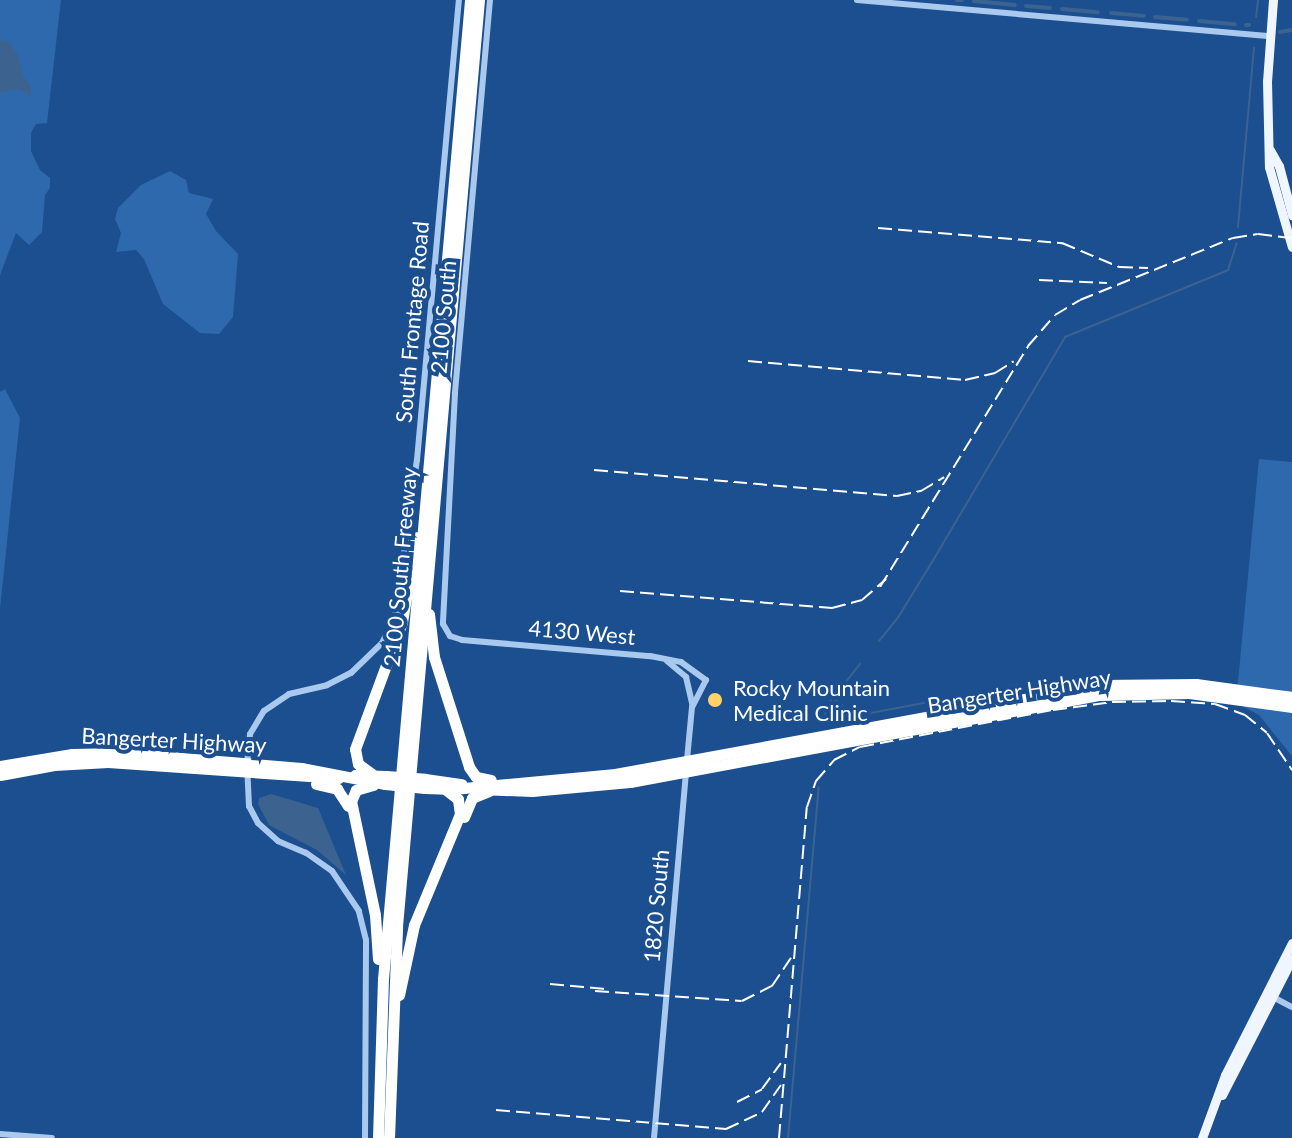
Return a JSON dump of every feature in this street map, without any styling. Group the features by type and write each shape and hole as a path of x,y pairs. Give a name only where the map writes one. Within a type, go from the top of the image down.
{"highway":[{"name":"2100 South Freeway","path":"378,1138 380,1026 470,0"},
{"name":"2100 South Freeway","path":"389,1138 390,1042 435,483 479,0"},
{"path":"435,483 429,582 430,635 463,768 444,785 456,796 460,810 442,860"},
{"path":"372,774 359,765 355,751 402,622 417,525 426,497"},
{"name":"Bangerter Highway","path":"470,786 490,791 597,786 1100,685 1196,684 1292,697"},
{"path":"328,772 339,770 347,763 376,692"},
{"name":"Bangerter Highway","path":"0,775 54,765 108,762 328,772 345,777 470,786 572,780 686,767 1101,695 1189,693 1292,707"},
{"path":"456,731 474,776 512,783"},
{"name":"Bangerter Highway","path":"0,766 36,758 102,753 246,768 260,775 316,779 372,774 386,780"},
{"path":"260,775 337,789 347,802 358,842"},
{"path":"380,1026 377,935 351,798 360,788 386,780"},
{"path":"390,1042 410,936 471,799 490,791"}],"main road":[{"path":"1273,0 1266,115 1269,167 1292,247"},
{"path":"1270,150 1279,166 1292,215"},
{"path":"1270,995 1292,943"},
{"path":"1202,1138 1225,1075 1292,959"}],"street":[{"name":"South Frontage Road","path":"365,1138 366,940 359,911 332,871 306,853 278,841 258,823 249,806 246,768 250,734 264,711 289,694 327,685 351,673 382,643 395,616 417,460 459,0"},
{"name":"2100 South","path":"450,636 443,618 454,406 490,0"},
{"path":"857,0 1270,36"},
{"name":"4130 West","path":"450,636 462,640 657,657 681,662 706,680"},
{"path":"657,657 677,667 686,677 692,707"},
{"name":"1820 South","path":"654,1138 692,707 706,680"},
{"path":"1270,995 1292,1007"},
{"path":"0,1134 52,1138"}],"shaded area":[{"path":"0,0 61,0 47,123 36,124 31,133 31,151 40,170 50,178 50,188 45,195 42,232 29,245 16,233 0,275"},
{"path":"0,40 9,42 18,55 23,76 31,86 31,97 19,89 0,93"},
{"path":"170,171 186,180 189,193 213,199 206,214 216,231 238,254 233,317 219,334 200,333 163,304 144,259 136,250 116,252 121,233 115,219 118,208 141,185"},
{"path":"5,389 20,418 0,609 0,392"},
{"path":"1259,459 1292,462 1292,756 1259,715 1236,703"},
{"path":"271,794 318,808 346,875 317,850 269,825 258,804 259,798"}],"waterway":[{"path":"957,0 962,0"},
{"path":"1256,17 1258,0"},
{"path":"974,1 1015,5"},
{"path":"1026,6 1050,8"},
{"path":"1062,9 1098,12"},
{"path":"1111,13 1144,16"},
{"path":"1155,17 1187,20"},
{"path":"1199,21 1235,24"},
{"path":"1280,32 1292,30"},
{"path":"1238,227 1254,48"},
{"path":"879,641 899,616 1065,337 1228,270 1237,243"},
{"path":"824,724 826,707 860,664"},
{"path":"833,698 855,716 1018,685"},
{"path":"788,1138 819,787"}],"railway":[{"path":"878,228 1062,243 1119,267 1148,268"},
{"path":"880,587 1028,346 1055,315 1080,300 1233,238 1258,234 1292,238"},
{"path":"1039,280 1107,283"},
{"path":"748,361 965,380 995,373 1014,361"},
{"path":"594,470 897,496 921,491 944,477"},
{"path":"620,591 832,608 862,600 886,579"},
{"path":"779,1138 807,807 816,781 834,760 860,747 1053,710 1112,702 1171,701 1215,704 1245,715 1267,733 1292,770"},
{"path":"595,991 742,1001 772,986 791,958"},
{"path":"550,984 606,989"},
{"path":"737,1102 762,1089 781,1063"},
{"path":"496,1110 726,1129 762,1112 781,1085"}],"place":[{"name":"Rocky Mountain Medical Clinic","path":"715,700"}]}
